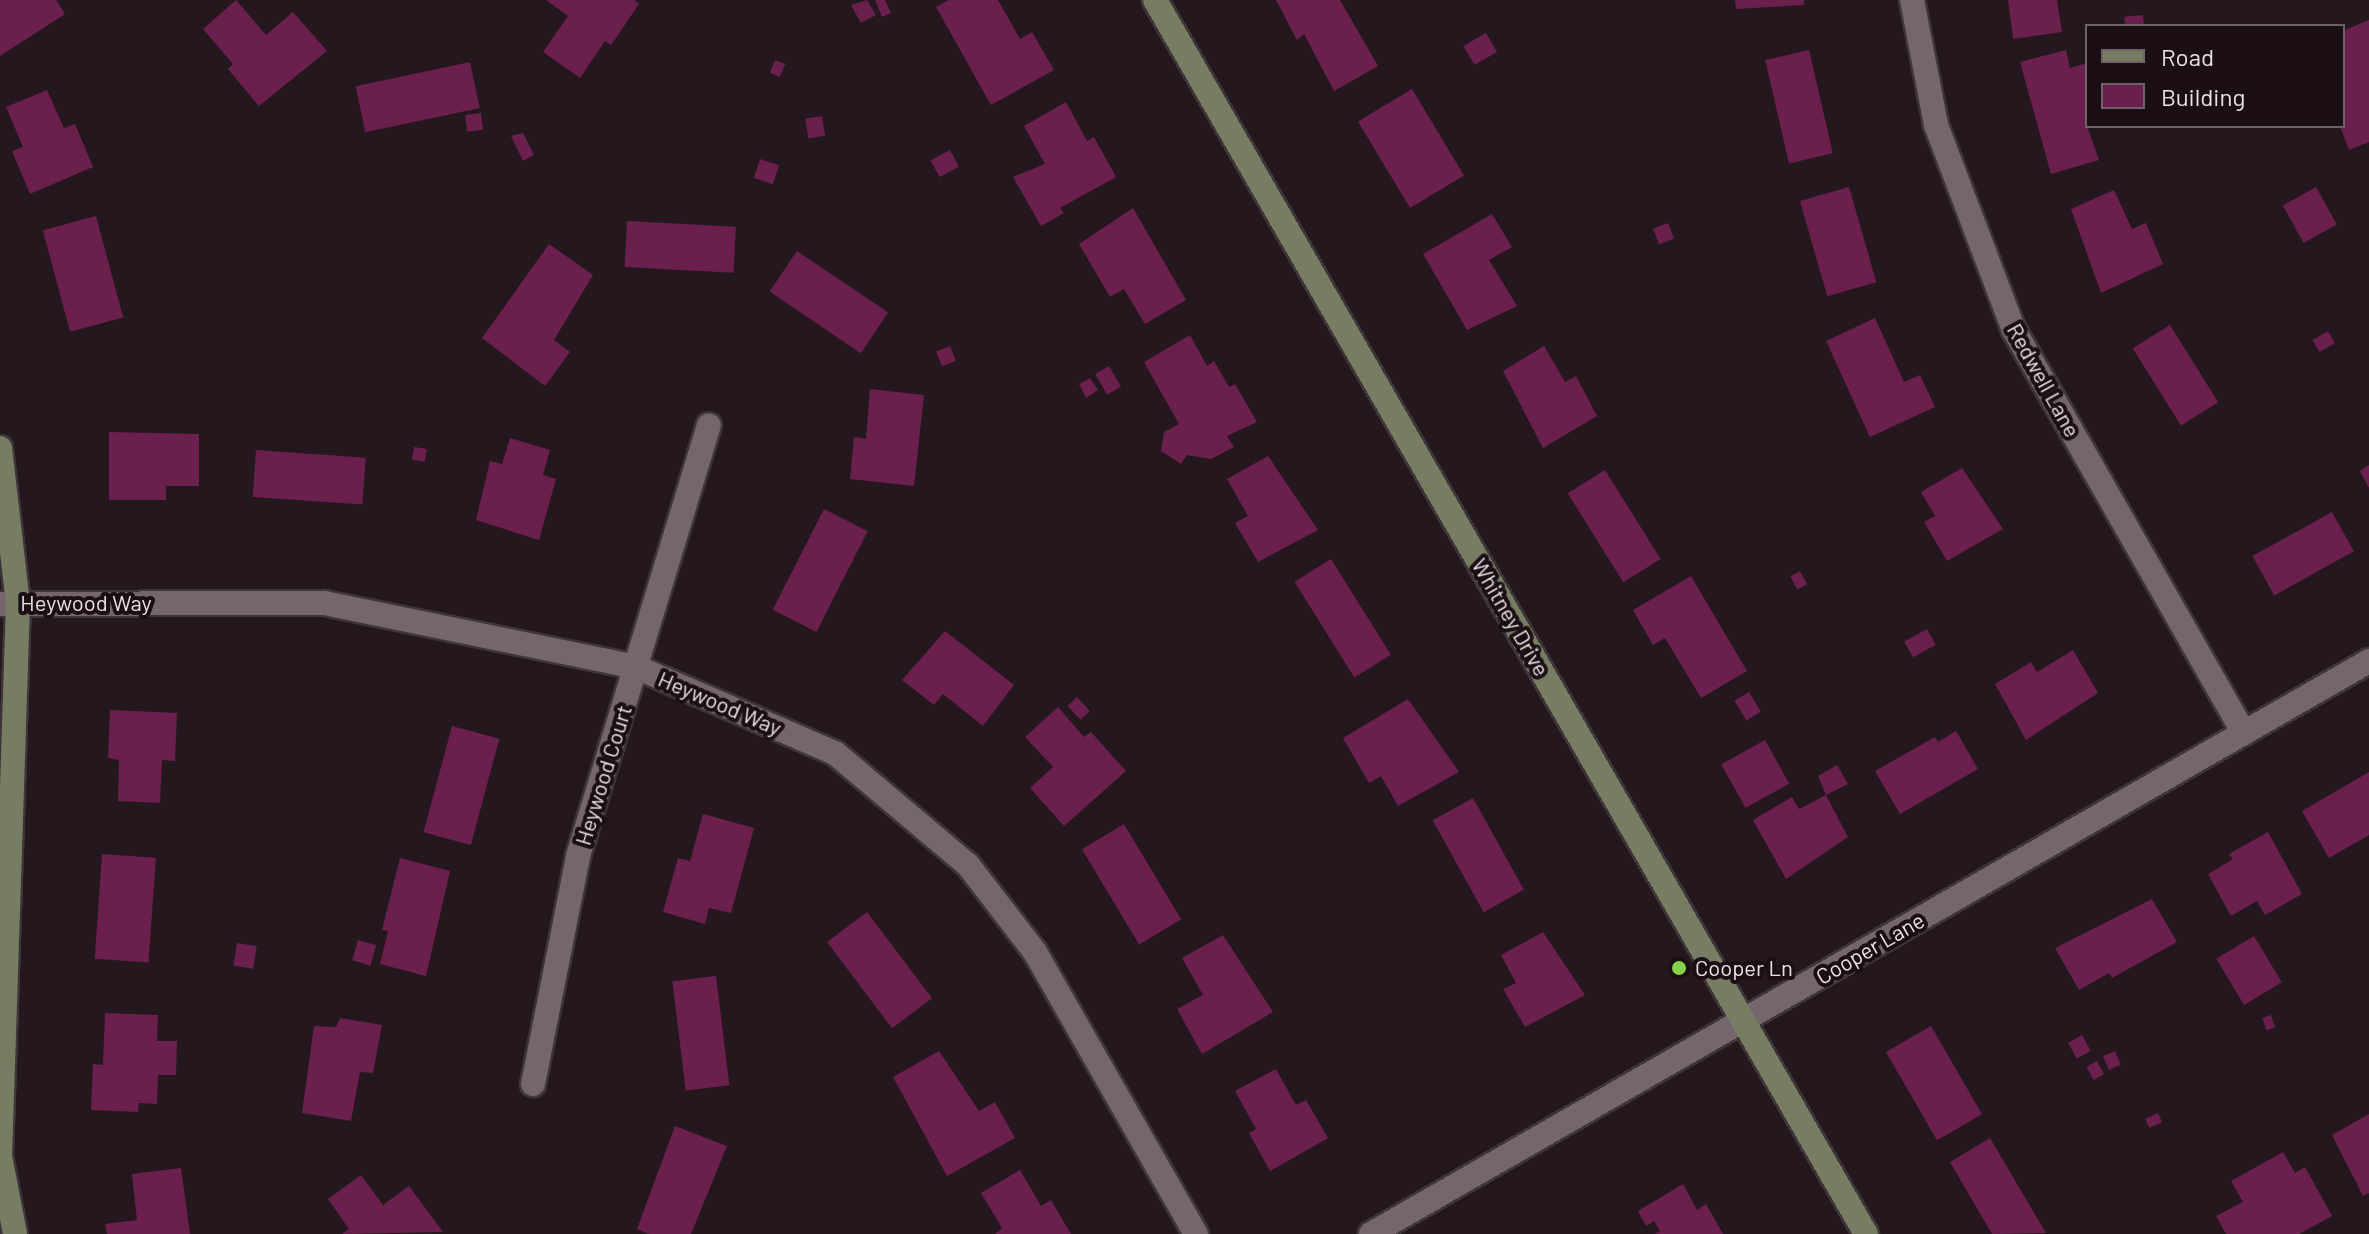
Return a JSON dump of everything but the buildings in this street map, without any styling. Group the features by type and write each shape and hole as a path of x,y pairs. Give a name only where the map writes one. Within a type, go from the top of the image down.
{"street":[{"name":"Whitney Drive","path":"1155,0 1866,1234"},
{"name":"Redwell Lane","path":"1912,0 1936,125 2014,330 2244,733"},
{"name":"Heywood Court","path":"533,1084 578,856 709,425"},
{"path":"0,448 9,604 0,1156 15,1234"},
{"name":"Heywood Way","path":"9,604 324,603 636,667 835,753 968,865 1035,952 1196,1234"},
{"name":"Cooper Lane","path":"1371,1234 2369,661"}],"place":[{"name":"Cooper Ln","path":"1679,968"}]}
